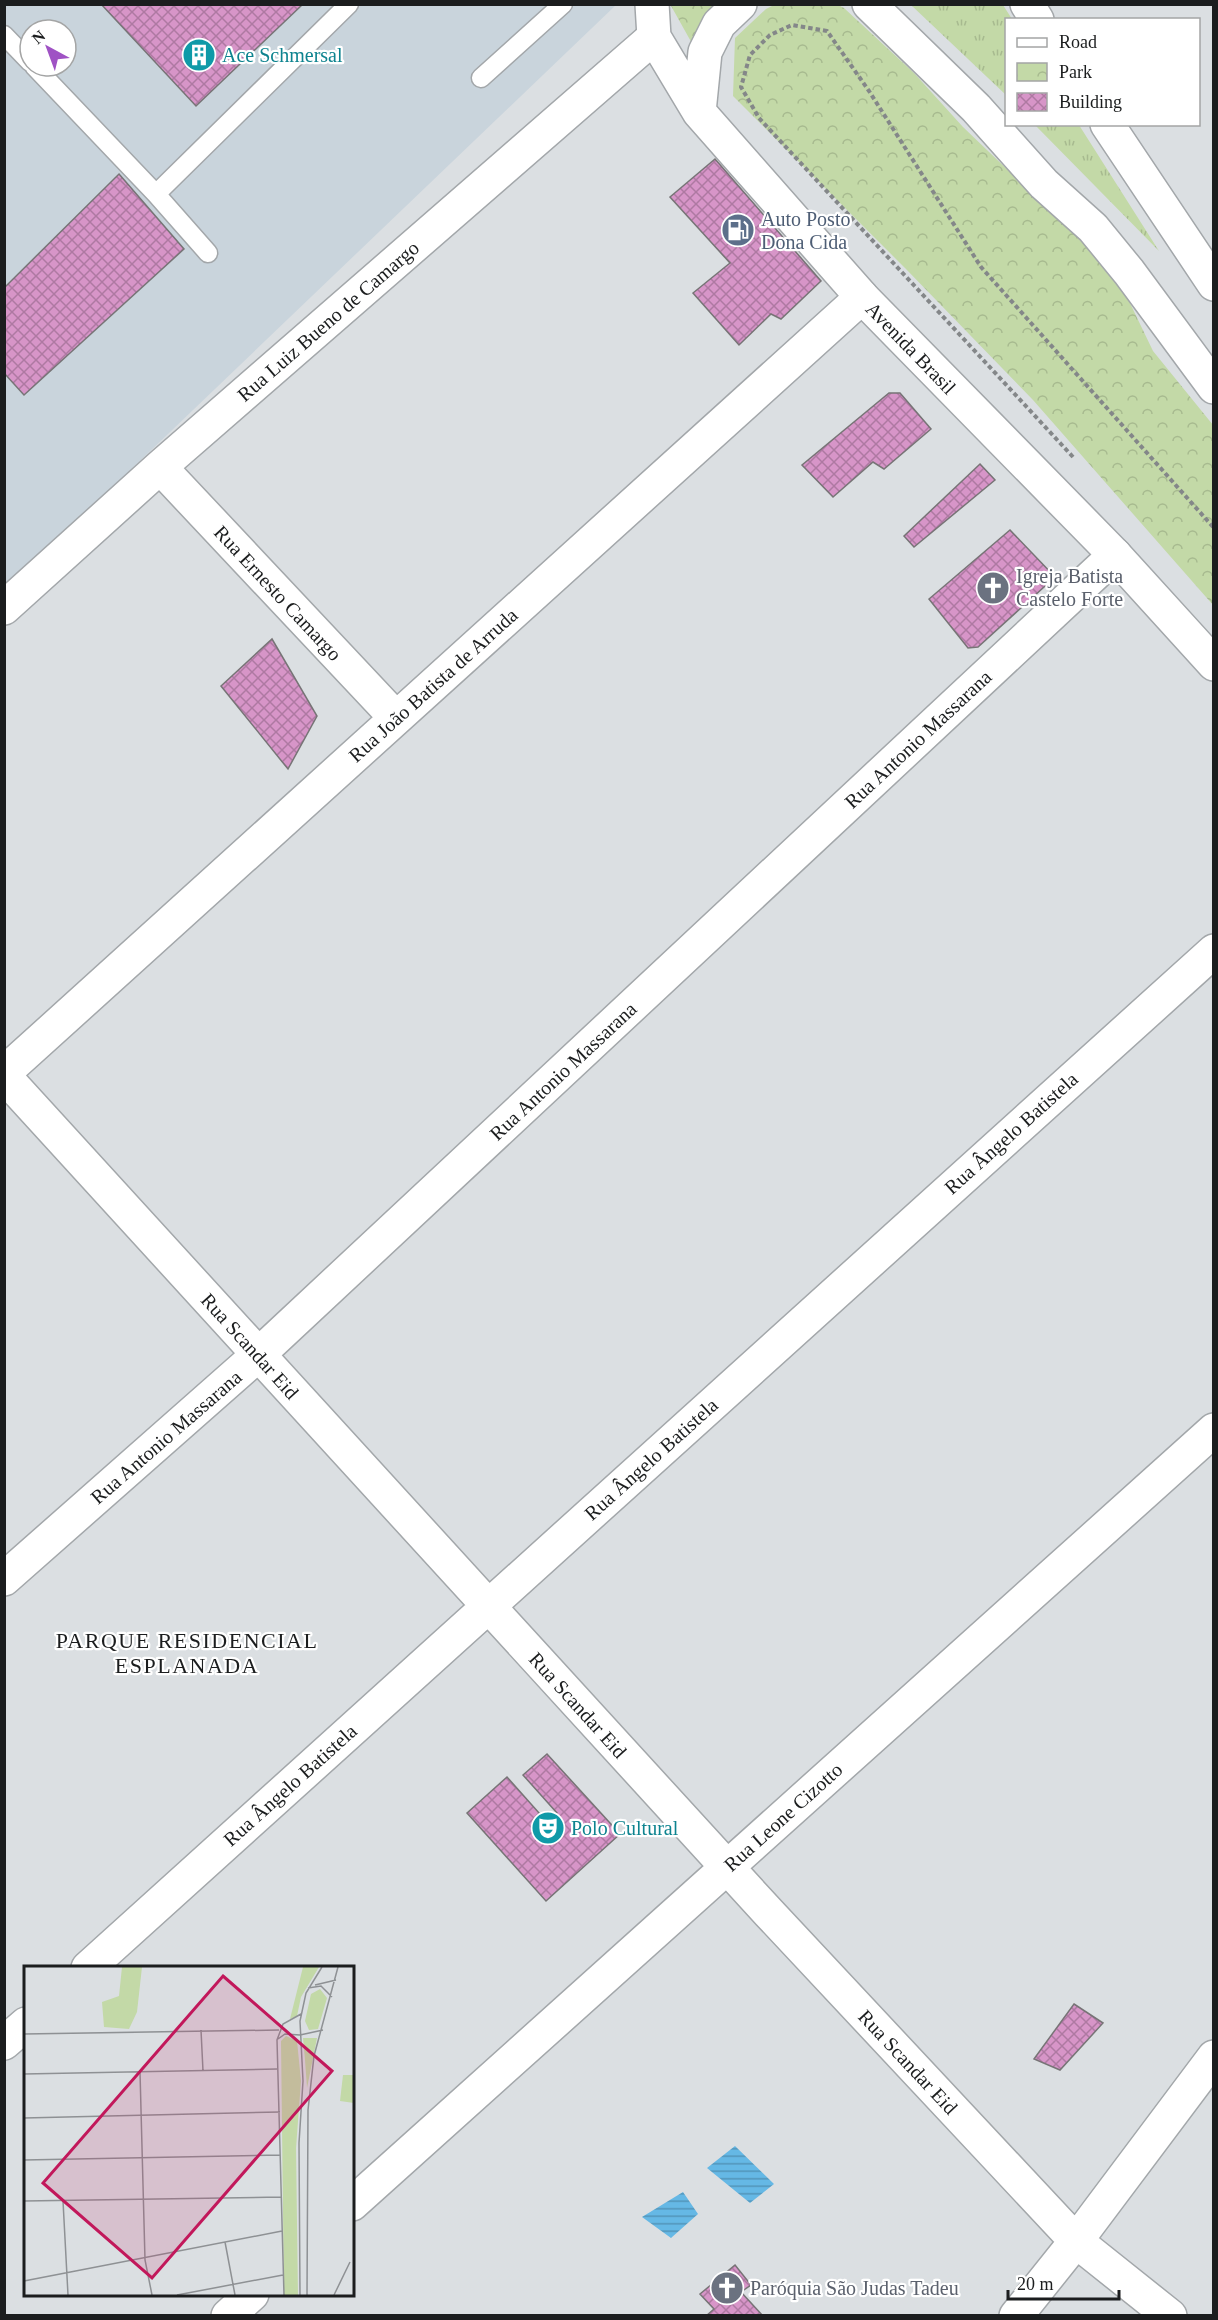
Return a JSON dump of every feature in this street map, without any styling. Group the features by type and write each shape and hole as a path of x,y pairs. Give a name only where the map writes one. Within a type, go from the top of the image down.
{"street":[{"name":"Avenida Brasil","path":"652,4 654,37 699,112 862,297 1115,555 1214,664"},
{"path":"699,112 705,52 718,24 740,4"},
{"path":"869,4 975,108 1044,184 1093,228 1130,272 1214,387"},
{"path":"1027,4 1036,18"},
{"name":"Rua Luiz Bueno de Camargo","path":"4,608 160,467 654,37"},
{"path":"1108,126 1214,284"},
{"name":"Rua João Batista de Arruda","path":"4,1075 862,297"},
{"name":"Rua Ernesto Camargo","path":"160,467 396,718"},
{"name":"Rua Antonio Massarana","path":"4,1579 258,1355 1115,555"},
{"name":"Rua Ângelo Batistela","path":"90,1966 1214,951"},
{"name":"Rua Scandar Eid","path":"4,1075 727,1867 1076,2241 1170,2316"},
{"name":"Rua Leone Cizotto","path":"354,2202 1214,1430"},
{"path":"4,2043 24,2026"},
{"path":"1016,2316 1076,2241 1214,2057"},
{"path":"228,2316 251,2296"}],"lane":[{"path":"156,194 348,4"},
{"path":"481,78 563,4"},
{"path":"4,35 18,50"},
{"path":"45,78 156,194 208,253"}],"path":[{"path":"1078,463 759,118 741,87 750,55 770,35 792,25 827,31 869,91 981,267 1214,528"}],"shaded area":[{"name":"Ace Schmersal","path":"5,5 616,5 5,590"}],"green space":[{"path":"670,4 721,5 694,47"},
{"path":"774,5 838,5 844,8 914,73 963,127 1081,240 1128,299 1153,351 1213,425 1213,605 1033,400 733,96 735,38 766,9"},
{"path":"911,5 1003,5 1011,18 1005,18 1005,94"},
{"path":"1036,126 1080,126 1159,251"}],"water":[{"path":"735,2146 774,2184 750,2203 707,2168"},
{"path":"683,2192 698,2214 671,2238 642,2217"}],"building":[{"name":"Ace Schmersal","path":"101,4 303,4 196,106"},
{"name":"Auto Posto Dona Cida","path":"715,159 821,281 781,319 771,314 739,345 693,293 730,263 670,197"},
{"path":"119,174 184,249 24,395 4,373 4,288"},
{"path":"889,393 900,393 931,429 884,469 873,462 833,497 802,465"},
{"path":"980,464 995,480 914,547 904,536"},
{"name":"Igreja Batista Castelo Forte","path":"1010,530 1055,577 978,647 968,648 929,599"},
{"path":"272,639 317,716 288,769 221,686"},
{"name":"Polo Cultural","path":"547,1754 620,1834 546,1901 467,1813 507,1777 547,1822 557,1813 523,1775"},
{"path":"1074,2004 1103,2023 1060,2070 1034,2059"},
{"name":"Paróquia São Judas Tadeu","path":"735,2265 751,2285 741,2292 763,2316 706,2316 714,2309 700,2294"}],"place":[{"name":"Ace Schmersal","path":"199,55"},
{"name":"Auto Posto Dona Cida","path":"738,230"},
{"name":"Igreja Batista Castelo Forte","path":"993,588"},
{"name":"Polo Cultural","path":"548,1828"},
{"name":"Paróquia São Judas Tadeu","path":"727,2288"}],"district":[{"name":"PARQUE RESIDENCIAL ESPLANADA","path":"187,1652"}]}
